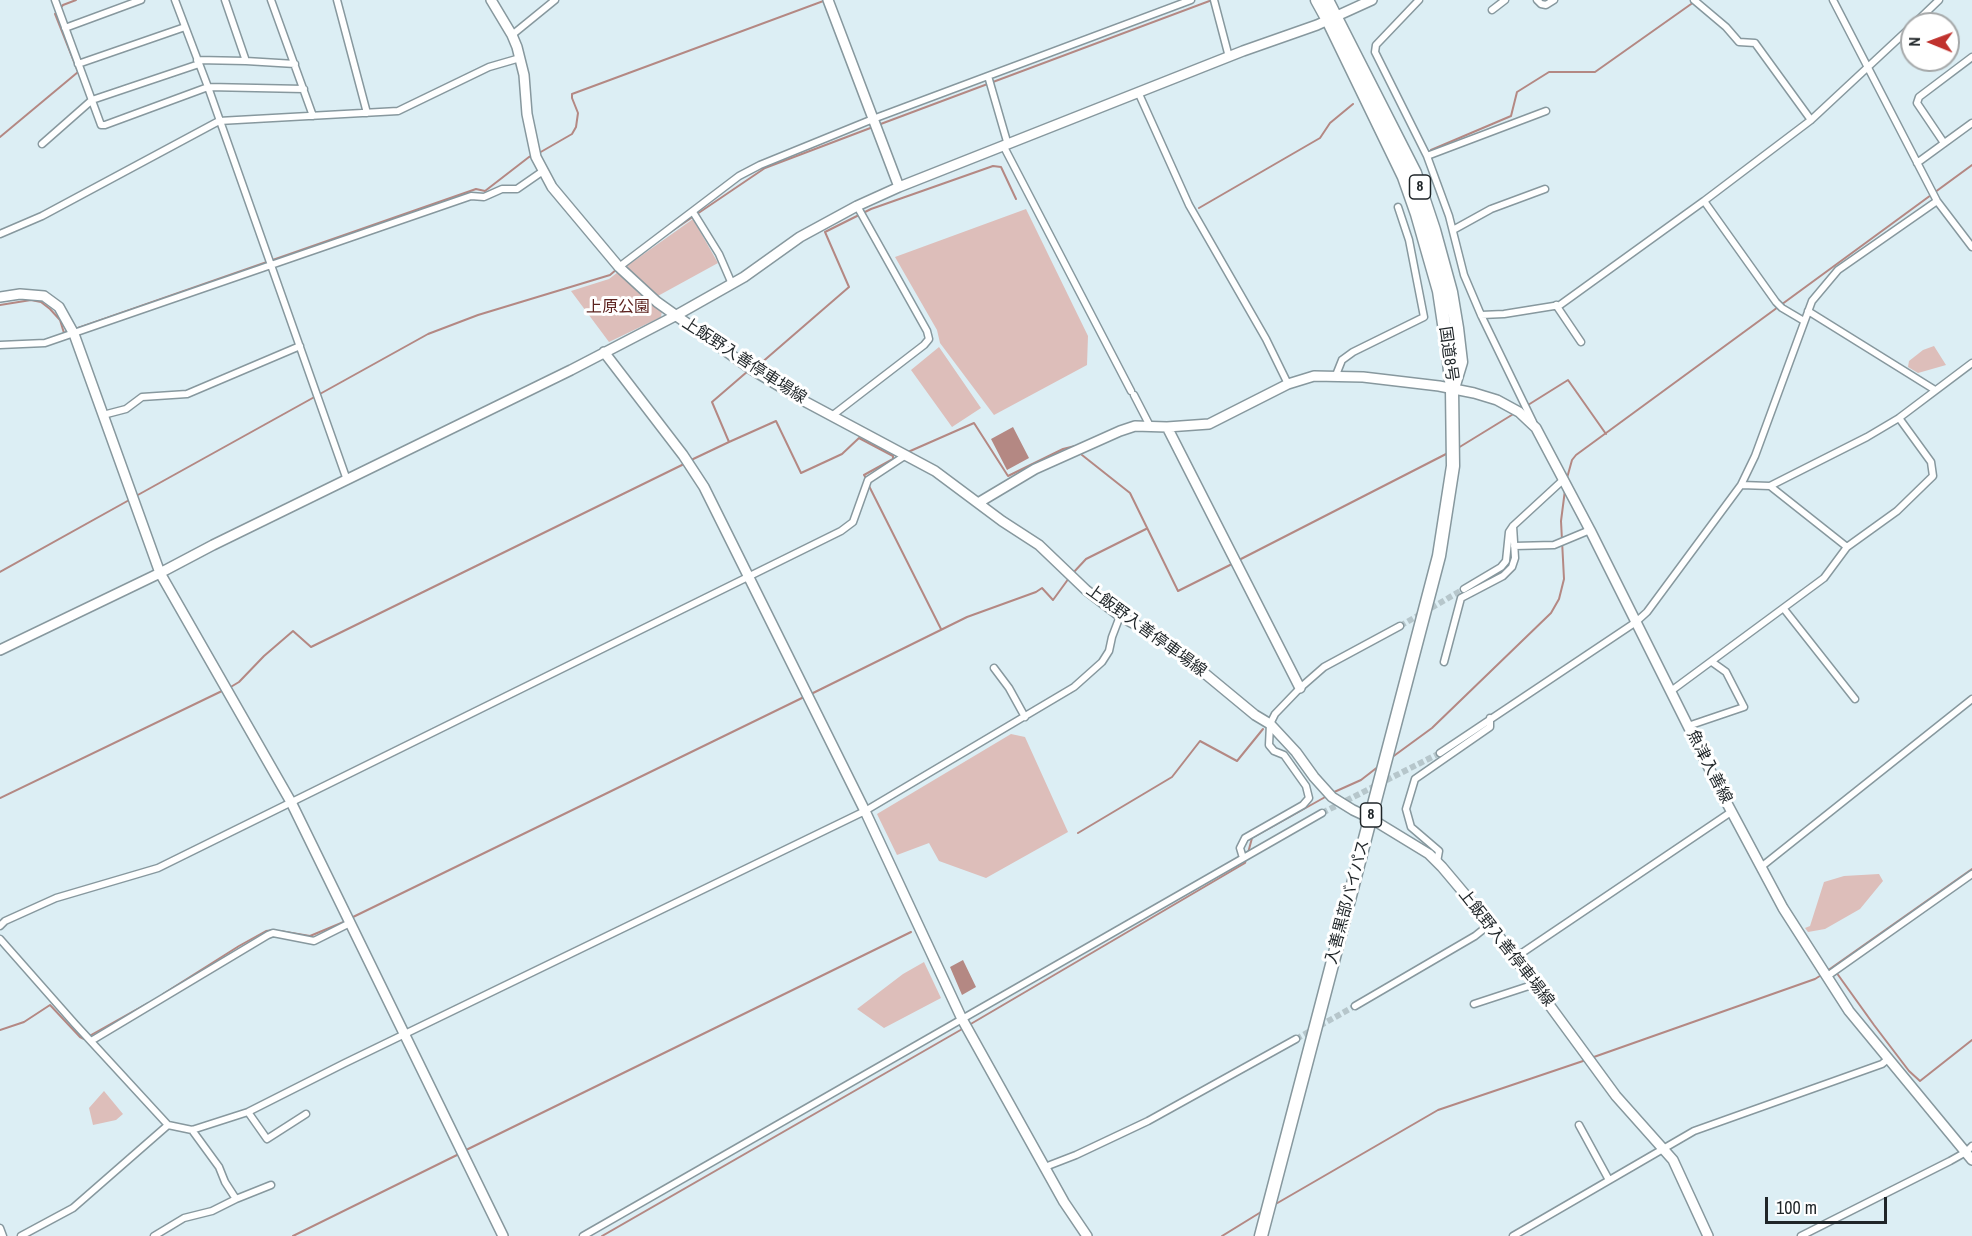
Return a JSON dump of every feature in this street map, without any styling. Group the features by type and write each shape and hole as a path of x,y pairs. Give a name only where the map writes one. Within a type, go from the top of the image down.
{"highway":[{"name":"国道8号","path":"1317,0 1332,18 1415,173 1451,292 1461,362 1452,389"},
{"name":"国道8号","path":"1328,0 1332,18"},
{"name":"入善黒部バイパス","path":"1261,1236 1439,556 1452,465 1452,389"}],"street":[{"path":"65,28 141,0"},
{"path":"175,0 347,480"},
{"path":"225,0 246,61"},
{"path":"272,0 313,116"},
{"path":"337,0 367,113"},
{"name":"上飯野入善停車場線","path":"491,0 512,35 520,58 533,148 543,171 558,195 619,267 675,316 772,382 804,402 935,471 1039,545 1086,590 1120,616 1174,648 1270,724 1332,797 1418,847 1437,862 1516,957 1616,1096 1664,1149 1680,1174 1708,1236"},
{"path":"512,35 555,0"},
{"path":"828,0 899,188"},
{"path":"619,267 739,176 760,165 873,119 1191,0"},
{"path":"1214,0 1228,57"},
{"path":"0,650 160,573 675,316 732,284 800,237 857,206 1228,57 1332,18 1372,0"},
{"path":"1419,0 1376,45 1375,52 1427,156 1453,230 1464,275 1536,428"},
{"path":"1492,10 1506,0"},
{"path":"1537,0 1546,5 1554,0"},
{"path":"1694,0 1726,27 1739,42 1755,43 1811,120"},
{"path":"1833,0 1937,201 1972,247"},
{"path":"1927,12 1939,0"},
{"path":"58,1 65,28 101,125 208,87 304,89"},
{"path":"78,64 185,27"},
{"path":"1481,315 1504,314 1560,305 1811,120 1900,37"},
{"path":"1944,143 1917,103 1919,97 1972,57"},
{"path":"0,234 42,216 219,121 398,111 489,68 520,58"},
{"path":"42,144 92,100 198,62 295,63"},
{"path":"988,76 1006,146 1150,426"},
{"path":"1139,94 1189,205 1266,339 1288,384"},
{"path":"1427,156 1546,111"},
{"path":"1917,163 1972,123"},
{"path":"0,345 45,343 74,334 471,196 484,196 502,189 517,189 543,171"},
{"path":"1453,230 1491,209 1545,189"},
{"path":"1704,201 1776,302 1804,321"},
{"path":"1440,753 1636,622 1647,612 1741,485 1755,456 1812,302 1838,270 1937,201"},
{"path":"833,416 929,339 927,331 857,206"},
{"path":"1335,375 1342,360 1353,352 1424,317 1409,240 1398,207"},
{"path":"693,212 719,254 732,284"},
{"path":"0,297 20,294 44,296 59,307 74,334 160,573 291,802 502,1236"},
{"path":"1556,305 1581,342"},
{"path":"1808,311 1935,390"},
{"path":"103,415 126,409 142,397 187,394 300,346"},
{"path":"604,352 683,455 704,487 864,811 962,1019 1064,1202 1088,1236"},
{"path":"1741,485 1770,486 1868,437 1899,418 1972,363"},
{"name":"魚津入善線","path":"978,503 1035,469 1110,435 1135,426 1167,427 1209,424 1288,384 1314,376 1363,377 1452,389 1497,400 1519,412 1536,428 1590,530 1731,812 1783,908 1849,1011 1970,1153"},
{"path":"1671,691 1824,578 1846,547 1897,511 1933,476 1931,462 1899,418"},
{"path":"1167,427 1300,688"},
{"path":"0,926 5,921 56,898 158,868 841,531 853,522 868,480 906,455"},
{"path":"1464,589 1501,567 1506,561 1509,532 1513,526 1563,480"},
{"path":"1770,486 1846,547"},
{"path":"1444,662 1461,598 1503,576 1512,567 1515,558 1513,526"},
{"path":"1514,546 1554,545 1590,530"},
{"path":"1784,609 1855,699"},
{"path":"0,939 168,1125 192,1130 248,1112 864,811 1074,687 1102,662 1109,651 1120,616"},
{"path":"1244,858 1240,848 1245,838 1303,805 1309,798 1306,786 1284,755 1274,751 1269,745 1270,724 1275,714 1324,667 1400,626"},
{"path":"1688,726 1744,707 1726,672 1712,662"},
{"path":"994,668 1009,688 1025,717"},
{"path":"1761,867 1972,699"},
{"path":"1437,862 1439,851 1411,827 1406,809 1415,779 1491,727 1490,718"},
{"path":"1516,957 1731,812"},
{"path":"583,1236 1322,813"},
{"path":"1826,977 1972,874"},
{"path":"91,1041 268,935 273,933 314,941 350,923"},
{"path":"1355,1006 1475,936 1490,924"},
{"path":"1474,1004 1535,984"},
{"path":"1045,1167 1148,1121 1296,1040"},
{"path":"1513,1236 1694,1131 1882,1064 1888,1059"},
{"path":"248,1112 267,1139 306,1114"},
{"path":"21,1236 73,1208 168,1125"},
{"path":"1579,1125 1609,1180"},
{"path":"192,1130 219,1167 236,1199"},
{"path":"1801,1236 1970,1153"},
{"path":"154,1236 184,1218 212,1211 271,1185"},
{"path":"0,1227 3,1236"}],"green space":[{"path":"1026,209 1088,336 1087,365 994,415 940,343 937,330 895,257"},
{"path":"693,219 718,263 656,297 624,268"},
{"name":"上原公園","path":"618,272 662,311 661,317 609,342 571,291 609,279"},
{"path":"1934,346 1946,365 1918,373 1908,367 1909,361 1923,350"},
{"path":"939,347 981,408 952,427 911,370"},
{"path":"1011,734 1025,737 1068,832 986,878 939,861 929,843 897,855 877,814"},
{"path":"1879,874 1883,881 1860,909 1825,929 1808,932 1805,928 1810,926 1824,882 1844,876"},
{"path":"924,962 941,998 884,1028 857,1009 903,974"},
{"path":"104,1091 123,1114 116,1120 93,1125 89,1108"}],"shaded area":[{"path":"1013,427 1029,458 1007,470 991,439"},
{"path":"963,960 976,987 962,995 950,967"}],"waterway":[{"path":"0,137 78,72 55,14 63,5 76,0"},
{"path":"539,153 572,134 576,127 578,113 572,94 826,0"},
{"path":"878,125 1212,0"},
{"path":"1431,150 1511,116 1517,92 1549,72 1595,72 1694,2"},
{"path":"1199,208 1320,138 1330,123 1353,104"},
{"path":"666,235 765,168 873,127"},
{"path":"75,329 476,189 485,191 534,155"},
{"path":"1567,478 1572,460 1576,455 1972,165"},
{"path":"753,368 849,287 825,232 871,209 993,166 1001,167 1016,199"},
{"path":"136,496 428,334 478,315 610,275 617,269"},
{"path":"0,305 31,300 41,302 60,320 64,333 70,331"},
{"path":"689,461 729,442 712,402 748,371"},
{"path":"1520,410 1568,380 1606,434"},
{"path":"1458,448 1515,413"},
{"path":"729,442 776,421 801,473 842,454 859,438 893,456 893,459 864,475 866,478"},
{"path":"908,452 974,423 1008,476 1063,449 1075,446"},
{"path":"1237,561 1448,453"},
{"path":"1082,455 1130,493 1178,591 1232,564"},
{"path":"229,688 239,682 293,631 311,647 684,464"},
{"path":"868,484 941,629"},
{"path":"1391,758 1432,728 1551,613 1559,599 1564,579 1561,521 1565,490"},
{"path":"0,572 131,499"},
{"path":"1073,573 1086,559 1146,529"},
{"path":"809,695 967,617 1042,588 1053,600 1069,578"},
{"path":"0,798 224,690"},
{"path":"351,918 804,697"},
{"path":"1078,833 1172,777 1200,741 1237,761 1263,729"},
{"path":"1332,793 1361,780 1379,766"},
{"path":"1248,853 1252,838 1327,796"},
{"path":"969,1025 1245,863 1246,859"},
{"path":"1827,971 1972,869"},
{"path":"280,931 310,936 346,921"},
{"path":"163,994 239,946 266,931 274,930"},
{"path":"464,1151 911,932"},
{"path":"1836,972 1909,1071 1920,1081 1972,1040"},
{"path":"1591,1058 1815,979 1823,974"},
{"path":"0,1030 24,1022 50,1005 84,1039 148,1003"},
{"path":"602,1236 964,1028"},
{"path":"1274,1205 1438,1110 1586,1060"},
{"path":"293,1236 459,1154"},
{"path":"1222,1236 1261,1212"}],"tunnel":[{"path":"1400,626 1464,589"},
{"path":"1322,813 1440,753"},
{"path":"1296,1039 1355,1006"}]}
